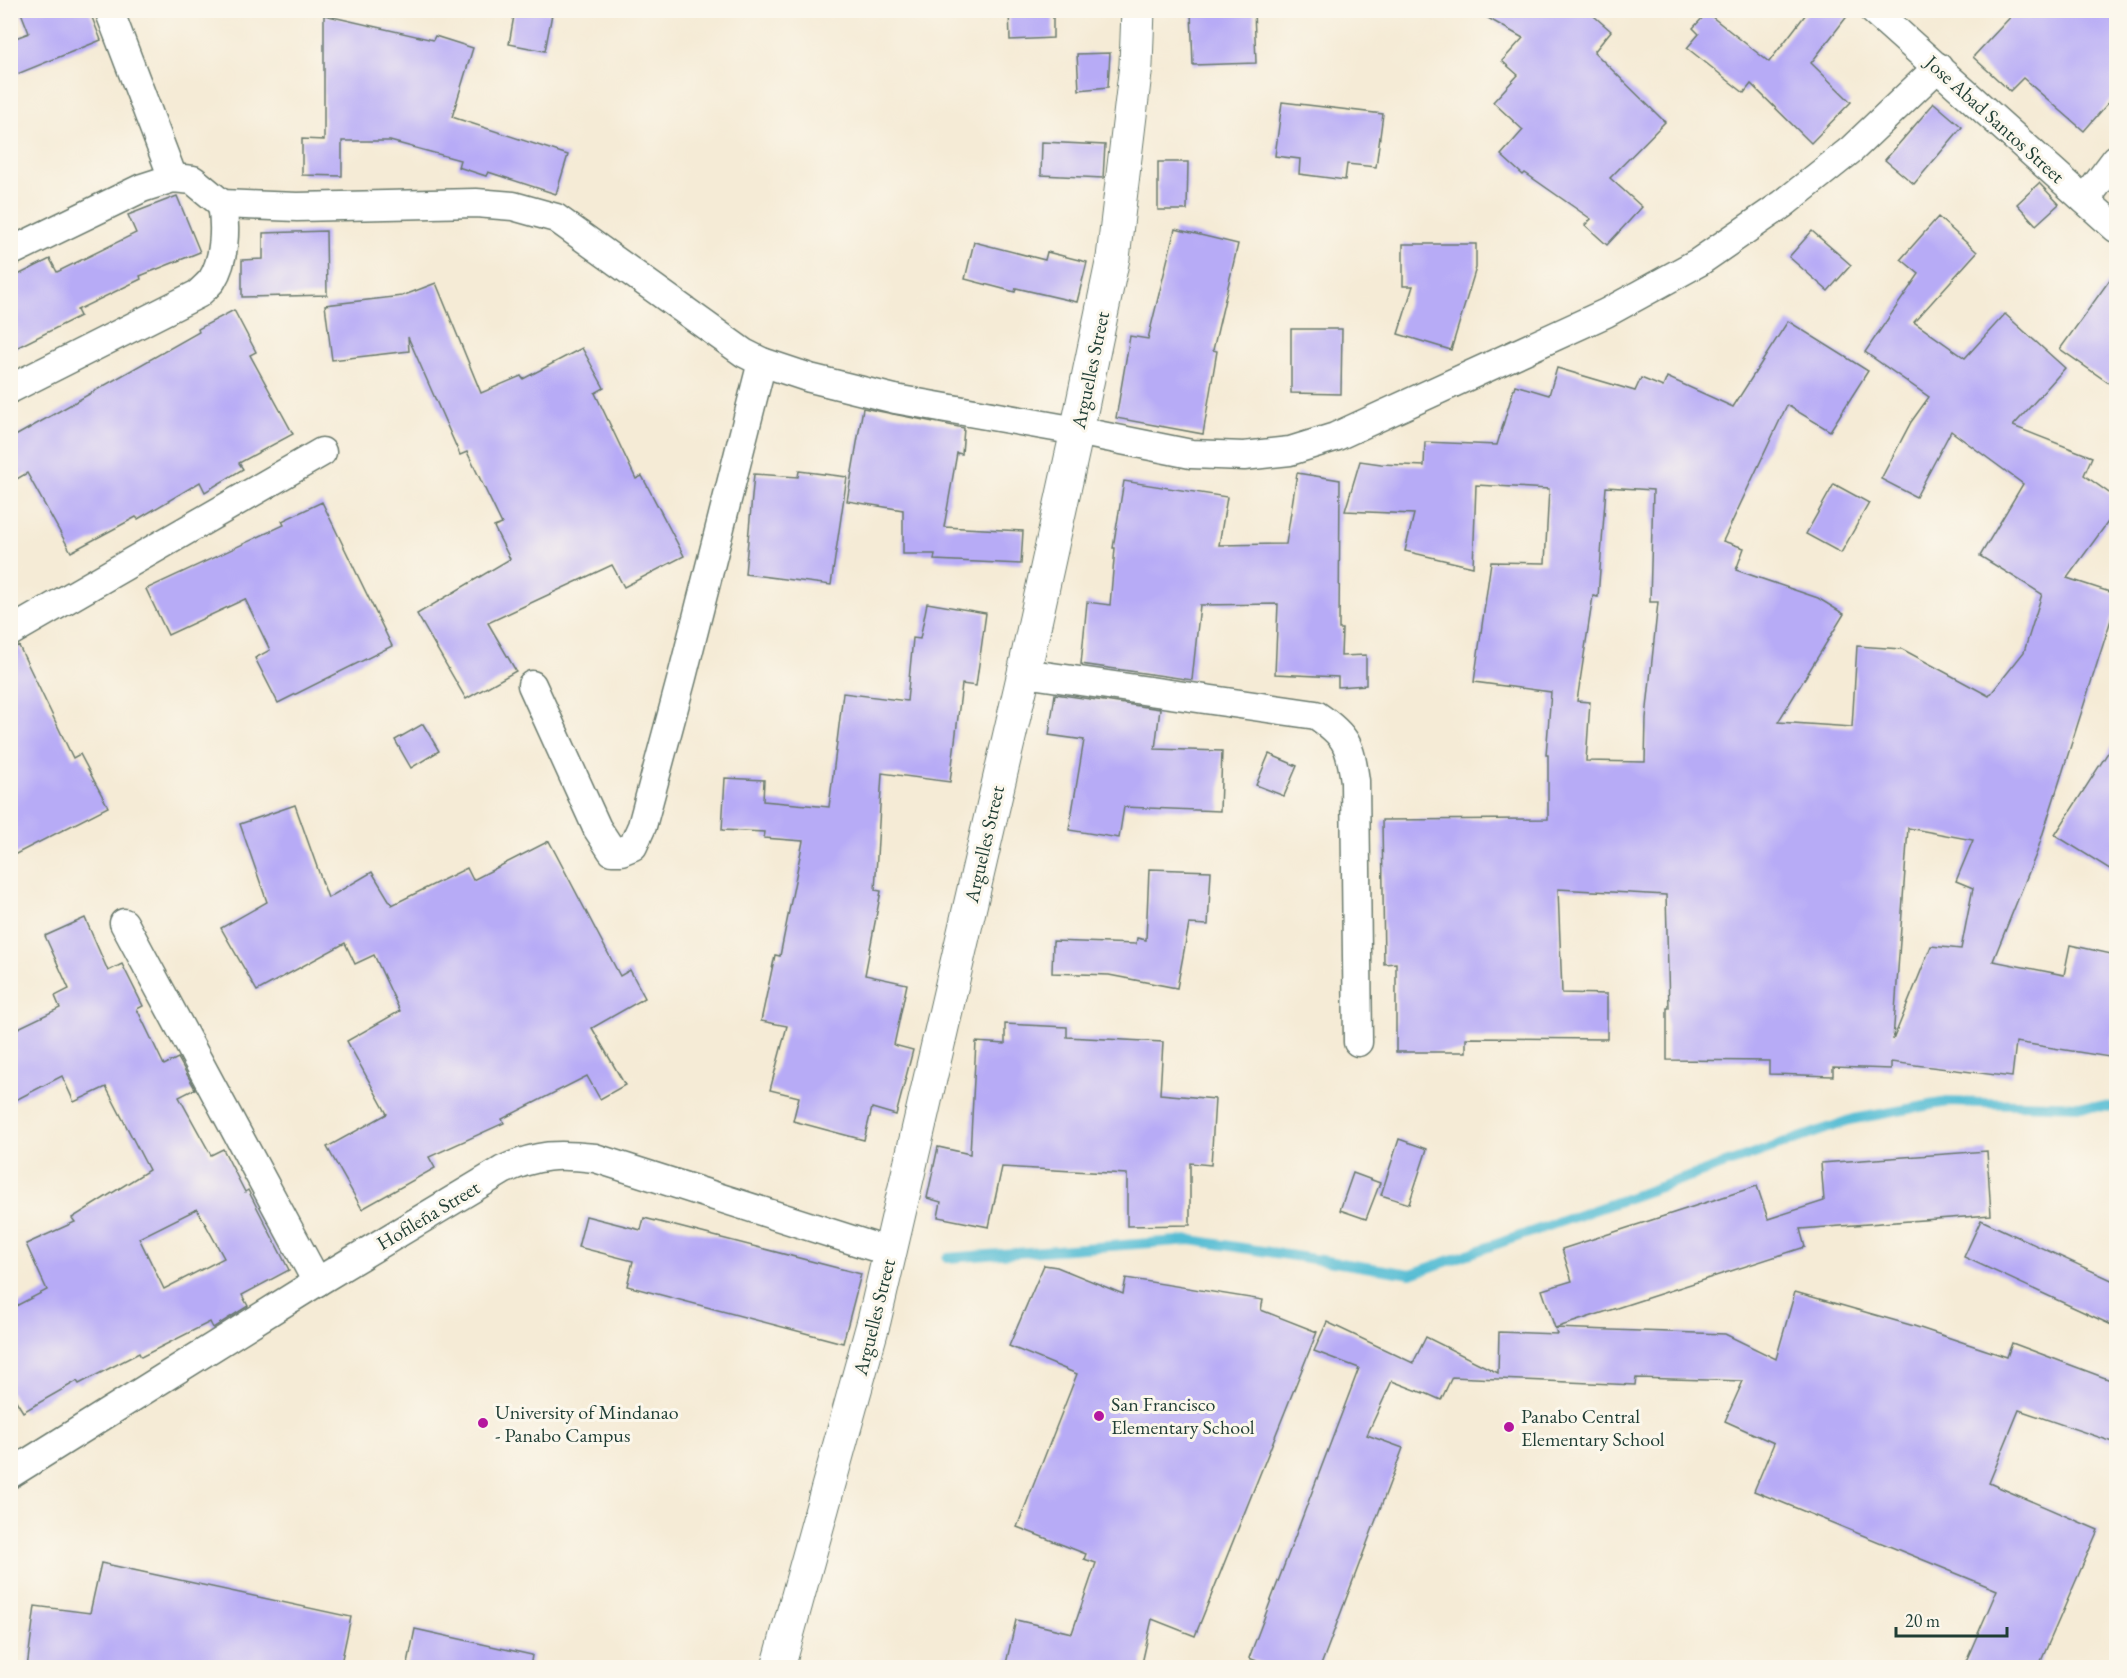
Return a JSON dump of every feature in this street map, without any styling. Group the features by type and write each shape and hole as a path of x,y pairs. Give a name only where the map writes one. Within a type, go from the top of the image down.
{"street":[{"path":"109,10 173,178"},
{"name":"Arguelles Street","path":"778,1668 874,1321 1024,673 1077,431 1113,258 1136,65 1138,10"},
{"name":"Jose Abad Santos Street","path":"1873,10 2116,228"},
{"path":"10,252 142,188 173,178 193,180 222,204 297,207 476,203 513,206 556,218 744,354 762,362 810,378 895,399 1191,454 1244,456 1290,451 1335,437 1606,313 1699,262 1783,204 1852,149 1938,67"},
{"path":"2085,200 2116,159"},
{"path":"10,390 198,294 212,280 220,261 225,223 222,204"},
{"path":"532,685 597,828 612,851 621,851 633,846 642,826 682,677 762,362"},
{"path":"10,633 322,452"},
{"path":"1024,673 1316,715 1337,729 1351,753 1355,781 1358,1042"},
{"path":"124,923 317,1282"},
{"name":"Hofileña Street","path":"10,1474 317,1282 503,1170 527,1159 563,1154 595,1158 890,1252"}],"building":[{"path":"20,10 89,10 101,40 10,77 10,40 29,33"},
{"path":"515,10 535,10 552,14 545,51 509,44"},
{"path":"1009,10 1053,10 1053,38 1010,40"},
{"path":"1254,10 1256,63 1193,65 1191,11"},
{"path":"1474,10 1587,10 1611,31 1594,52 1665,122 1610,178 1642,207 1607,245 1585,225 1591,219 1525,173 1523,175 1501,155 1523,130 1493,102 1518,75 1502,61 1523,38"},
{"path":"1809,10 1852,10 1811,63 1851,102 1811,143 1751,84 1744,93 1687,48 1699,34 1693,28 1707,13 1769,62"},
{"path":"2017,10 2116,10 2116,94 2084,131 2023,78 2010,91 1973,57"},
{"path":"324,15 433,40 435,36 473,48 452,117 568,155 556,194 488,172 486,176 458,167 460,160 390,141 342,141 342,176 302,175 302,139 324,140"},
{"path":"1110,53 1108,87 1079,90 1077,54"},
{"path":"1282,102 1383,114 1376,167 1347,164 1345,180 1299,174 1300,159 1275,156"},
{"path":"1934,103 1962,127 1914,184 1885,160"},
{"path":"1042,142 1105,145 1103,178 1041,175"},
{"path":"1158,162 1188,162 1187,210 1158,210"},
{"path":"2039,183 2059,204 2036,225 2017,204"},
{"path":"177,196 200,252 140,276 141,279 77,310 80,316 10,351 10,279 50,259 57,272 136,233 128,215"},
{"path":"1938,217 1977,252 1914,322 1965,358 2005,314 2065,368 2013,426 2092,457 2084,475 2116,498 2116,511 2067,578 2116,594 2116,604 2037,852 1993,961 2064,975 2070,945 2116,955 2116,1014 2109,1057 2016,1042 2012,1077 1891,1062 1891,1069 1833,1067 1833,1076 1769,1074 1769,1061 1667,1060 1667,1008 1669,1008 1666,895 1558,889 1562,993 1607,994 1607,1039 1466,1038 1466,1052 1396,1052 1396,963 1384,964 1382,820 1548,819 1548,755 1546,755 1551,692 1474,682 1491,562 1545,563 1549,489 1476,485 1473,567 1405,551 1414,514 1345,511 1360,461 1424,466 1425,442 1497,445 1515,385 1549,395 1557,368 1635,391 1641,378 1663,387 1667,377 1733,407 1788,321 1868,371 1830,431 1787,405 1723,541 1744,548 1736,570 1818,598 1844,614 1778,722 1852,727 1857,646 1902,649 1989,696 2024,652 2042,594 1980,556 2023,484 1951,431 1916,497 1881,479 1911,422 1929,397 1865,352 1919,274 1901,259","holes":["1606,487 1653,490 1650,602 1658,602 1646,718 1645,762 1586,761 1590,702 1577,701 1593,596 1598,597","1908,828 1973,840 1956,881 1973,888 1961,949 1931,946 1893,1040"]},
{"path":"1175,229 1238,244 1213,350 1217,351 1203,434 1116,418 1130,336 1148,339"},
{"path":"326,231 327,295 242,297 242,260 263,259 263,233"},
{"path":"1812,231 1851,265 1828,291 1789,257"},
{"path":"974,242 1045,260 1047,252 1087,262 1077,302 1016,288 1015,292 965,279"},
{"path":"1403,244 1476,244 1476,268 1451,350 1398,334 1413,286 1403,286"},
{"path":"2116,271 2116,388 2060,349"},
{"path":"436,283 481,393 521,376 523,379 582,348 604,388 595,393 636,479 642,476 684,556 624,587 612,565 488,623 516,671 466,699 417,614 510,559 494,527 502,524 467,452 460,455 408,337 409,351 332,360 325,305 402,296"},
{"path":"234,310 256,352 250,355 293,434 239,463 243,469 205,492 200,482 138,519 136,517 71,552 27,473 10,483 10,439"},
{"path":"1291,329 1342,329 1341,394 1291,393"},
{"path":"863,408 964,428 962,454 957,453 944,527 1023,531 1021,564 934,560 935,554 903,554 903,510 847,501"},
{"path":"799,471 847,477 831,585 745,574 754,474 798,477"},
{"path":"1297,473 1340,480 1339,629 1342,629 1341,656 1366,655 1366,685 1338,687 1338,677 1275,674 1278,604 1200,605 1192,680 1081,664 1087,602 1110,605 1115,548 1113,548 1124,481 1227,497 1219,545 1286,544"},
{"path":"1834,484 1869,503 1841,553 1806,534"},
{"path":"322,502 392,646 278,703 255,658 270,650 245,599 168,635 146,589 284,525 282,521"},
{"path":"927,603 986,613 976,686 962,684 950,782 882,773 875,890 881,891 865,975 907,984 894,1045 913,1050 896,1115 872,1108 864,1140 793,1121 799,1097 770,1090 787,1026 761,1021 775,955 780,956 803,841 764,838 765,832 722,830 725,778 764,780 763,801 829,807 843,693 907,701 913,638 920,639"},
{"path":"19,646 73,758 80,754 108,807 10,857 10,648"},
{"path":"1055,694 1160,709 1155,749 1222,751 1220,811 1124,807 1119,838 1069,830 1084,740 1049,735"},
{"path":"423,724 439,751 411,768 395,740"},
{"path":"2116,740 2116,873 2055,835"},
{"path":"1269,754 1297,766 1284,796 1256,785"},
{"path":"295,805 328,898 372,872 392,905 467,868 473,880 549,841 620,976 630,970 645,998 592,1028 625,1085 600,1099 587,1076 502,1119 504,1123 429,1157 435,1168 362,1209 327,1147 387,1114 347,1041 400,1011 374,955 355,964 345,943 257,991 221,928 267,902 240,824"},
{"path":"1149,869 1211,871 1208,925 1189,924 1177,988 1109,975 1052,973 1053,941 1136,944 1137,938 1146,940"},
{"path":"85,918 108,971 122,964 143,1006 137,1009 164,1065 178,1058 195,1089 179,1097 211,1155 223,1149 245,1192 248,1190 289,1270 242,1295 248,1306 213,1328 210,1322 141,1357 139,1353 79,1384 77,1381 23,1412 10,1391 10,1309 47,1290 26,1244 75,1222 72,1218 149,1170 106,1087 74,1102 62,1076 10,1103 10,1032 60,1008 55,996 69,989 45,936","holes":["197,1209 224,1258 164,1289 139,1238"]},
{"path":"1005,1024 1067,1027 1067,1037 1163,1042 1160,1094 1215,1099 1211,1165 1190,1163 1190,1225 1127,1226 1127,1174 1002,1167 989,1227 938,1217 941,1202 927,1198 938,1147 970,1154 976,1042 1005,1044"},
{"path":"1399,1139 1427,1149 1409,1204 1381,1195"},
{"path":"1987,1151 1991,1215 1800,1229 1805,1247 1555,1328 1542,1290 1572,1281 1562,1249 1757,1186 1768,1219 1824,1201 1821,1163"},
{"path":"1353,1173 1380,1183 1366,1219 1340,1210"},
{"path":"586,1216 641,1230 644,1218 861,1274 843,1343 627,1286 633,1261 578,1247"},
{"path":"1981,1220 2116,1282 2116,1327 1964,1257"},
{"path":"1044,1265 1057,1267 1123,1294 1126,1278 1263,1300 1261,1310 1317,1332 1195,1636 1152,1619 1141,1668 1005,1668 1016,1620 1072,1633 1096,1563 1084,1559 1086,1554 1017,1527 1077,1374 1009,1346"},
{"path":"1795,1292 1914,1326 2007,1357 2012,1343 2116,1382 2116,1443 2019,1410 1989,1483 2098,1530 2038,1668 1963,1668 1997,1590 1754,1491 1774,1443 1725,1421 1743,1381 1636,1378 1635,1385 1452,1377 1441,1400 1392,1381 1367,1435 1403,1448 1320,1668 1274,1668 1249,1658 1359,1368 1314,1351 1327,1322 1413,1363 1426,1337 1498,1373 1499,1332 1557,1334 1555,1328 1725,1334 1776,1359"},
{"path":"101,1563 351,1617 340,1668 27,1668 35,1606 90,1613"},
{"path":"415,1629 532,1655 530,1668 407,1668"}],"waterway":[{"path":"947,1258 1191,1240 1411,1274 1854,1119 1947,1102 2116,1107"}],"place":[{"name":"San Francisco Elementary School","path":"1099,1416"},
{"name":"University of Mindanao - Panabo Campus","path":"483,1423"},
{"name":"Panabo Central Elementary School","path":"1509,1427"}]}
